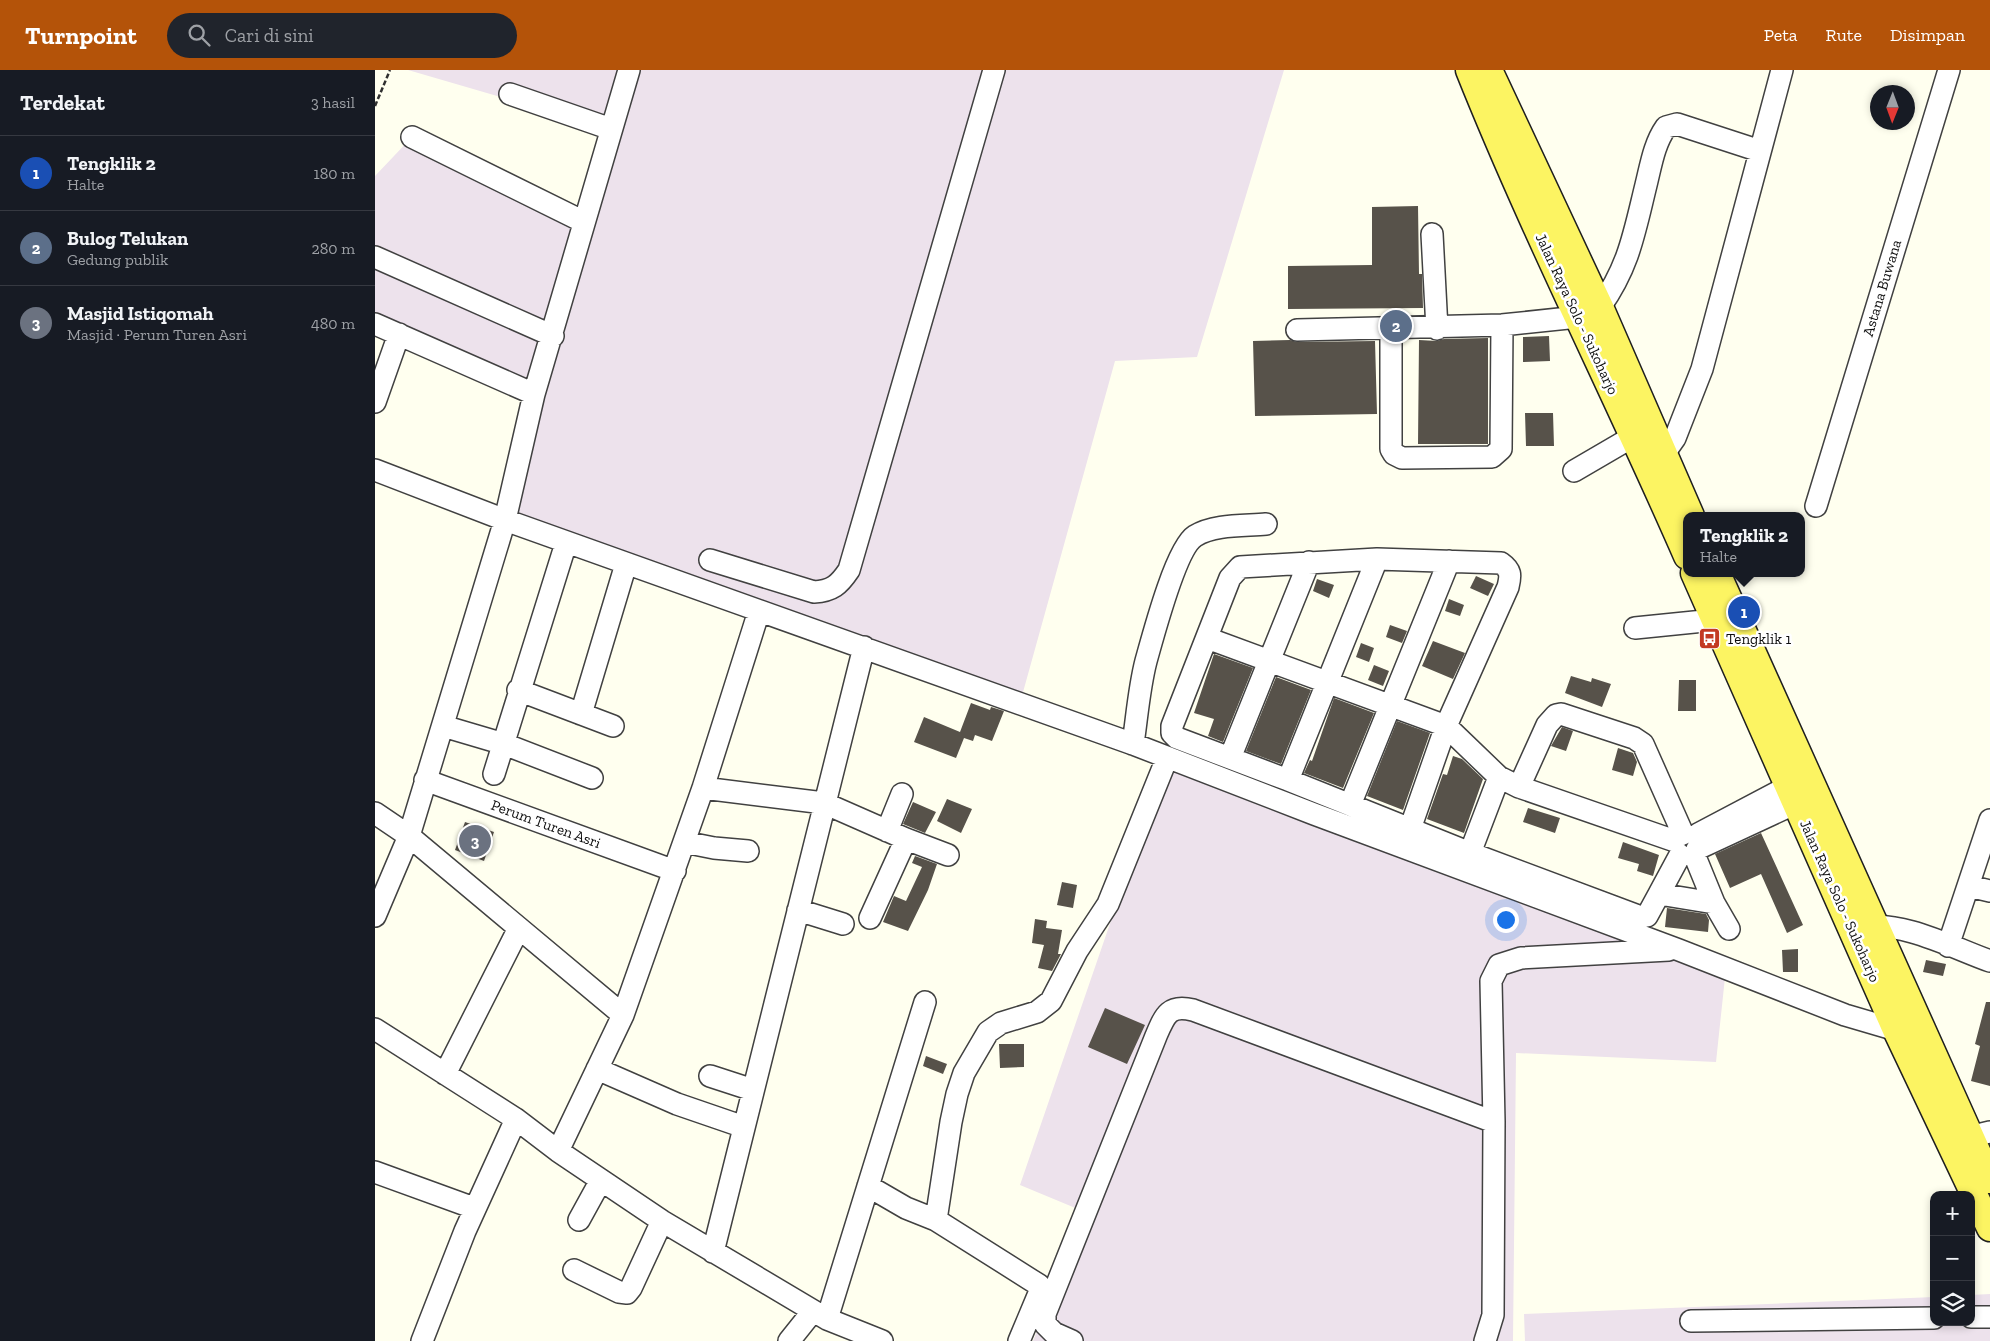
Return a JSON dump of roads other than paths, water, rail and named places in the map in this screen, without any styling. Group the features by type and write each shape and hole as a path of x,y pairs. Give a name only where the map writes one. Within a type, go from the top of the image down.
{"main road":[{"name":"Jalan Raya Solo - Sukoharjo","path":"1469,70 1527,207 1589,312"},
{"name":"Jalan Raya Solo - Sukoharjo","path":"1489,70 1589,312 1648,443 1683,544"},
{"name":"Jalan Raya Solo - Sukoharjo","path":"1648,443 1689,512"},
{"name":"Jalan Raya Solo - Sukoharjo","path":"1696,577 1793,795 1865,928"},
{"name":"Jalan Raya Solo - Sukoharjo","path":"1719,577 1990,1228"},
{"name":"Jalan Raya Solo - Sukoharjo","path":"1909,1030 1979,1135 1990,1180"}],"street":[{"path":"378,902 409,836 443,726 505,520 534,394 553,336 584,222 629,70"},
{"path":"710,560 814,592 828,591 839,584 849,570 994,70"},
{"path":"1574,471 1648,443 1682,424 1702,369 1782,70"},
{"name":"Astana Buwana","path":"1816,506 1949,70"},
{"path":"510,94 611,129"},
{"path":"1297,330 1502,325 1589,312 1613,288 1626,264 1656,146 1666,127 1677,124 1760,151"},
{"path":"412,137 584,222"},
{"path":"1432,234 1437,328"},
{"path":"375,257 553,336"},
{"path":"375,324 534,394"},
{"path":"1391,329 1391,449 1394,454 1402,458 1492,457 1501,449 1502,325"},
{"path":"375,402 399,334"},
{"path":"375,470 566,543 864,647 1133,744 1679,950 1845,1015 1909,1030"},
{"path":"1133,744 1146,662 1171,581 1187,541 1197,534 1210,530 1266,524"},
{"name":"Perum Turen Asri","path":"493,774 566,543"},
{"path":"1288,780 1377,559"},
{"path":"1409,828 1446,726 1508,587 1511,575 1507,568 1501,563 1377,559 1243,566 1236,569 1230,578 1171,726 1177,738 1470,853 1641,917 1647,916 1687,845 1793,795"},
{"path":"1350,805 1449,561"},
{"path":"1230,758 1309,562"},
{"path":"581,714 626,564"},
{"path":"558,1151 623,1015 671,870 684,842 703,788 759,611"},
{"path":"1635,628 1714,620"},
{"path":"1207,638 1446,726 1499,778 1519,787 1687,845"},
{"path":"713,1252 864,647"},
{"path":"518,690 613,726"},
{"path":"1519,787 1547,725 1556,715 1561,714 1634,738 1643,744 1687,845 1729,929"},
{"path":"443,726 504,744 592,778"},
{"path":"936,1220 951,1122 964,1073 988,1032 1001,1023 1037,1012 1051,1001 1077,951 1105,910 1167,758"},
{"path":"1470,853 1499,778"},
{"name":"Perum Turen Asri","path":"425,780 671,870"},
{"path":"703,788 824,804 948,855"},
{"path":"871,918 896,835 902,794"},
{"path":"375,813 409,836 518,930 623,1015"},
{"path":"1948,946 1990,822"},
{"path":"684,842 714,848 748,851"},
{"path":"1969,886 1990,891"},
{"path":"1659,894 1714,902"},
{"path":"798,910 843,924"},
{"path":"1865,928 1909,932 1990,961"},
{"path":"445,1074 518,930"},
{"path":"1485,1341 1493,1315 1494,1122 1491,981 1499,965 1521,958 1679,950"},
{"path":"789,1341 820,1315 868,1186 925,1002"},
{"path":"1072,1341 1053,1333 1045,1324 1045,1314 1155,1036 1162,1020 1170,1011 1180,1006 1193,1010 1494,1122"},
{"path":"375,1029 516,1119 558,1151 662,1221 820,1315 882,1341"},
{"path":"597,1069 677,1104 744,1127"},
{"path":"710,1076 753,1090"},
{"path":"422,1341 474,1208 516,1119"},
{"path":"375,1172 474,1208"},
{"path":"579,1220 601,1180"},
{"path":"868,1186 906,1208 936,1220 1039,1285 1040,1291 1019,1341"},
{"path":"574,1270 619,1292 627,1293 662,1221"},
{"path":"1975,1318 1990,1317"},
{"path":"1691,1321 1930,1318"}],"place":[{"name":"Bulog Telukan","path":"1396,326"},
{"name":"Tengklik 2","path":"1744,612"},
{"name":"Tengklik 1","path":"1710,639"},
{"name":"Masjid Istiqomah","path":"475,841"}]}
